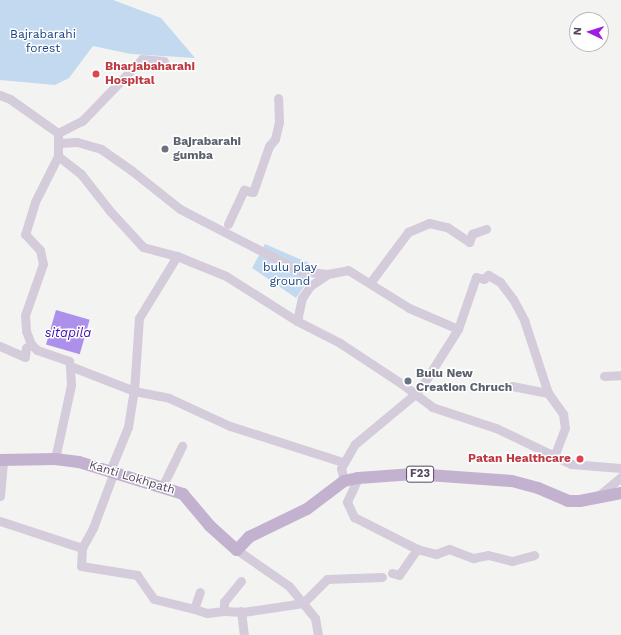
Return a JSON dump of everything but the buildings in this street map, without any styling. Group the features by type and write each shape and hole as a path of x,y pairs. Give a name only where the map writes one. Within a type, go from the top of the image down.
{"main road":[{"name":"Kanti Lokhpath","path":"2,460 55,459 79,462 184,494 210,526 237,550"},
{"name":"F23","path":"237,550 249,537 306,509 344,481 358,478 414,474 497,480 538,488 568,501 580,501 621,493"}],"street":[{"path":"58,133 82,121 142,59 164,61"},
{"path":"0,95 10,99 58,133 58,156 25,226 25,234 40,250 42,264 24,315 26,331 31,344 37,350 69,361 71,385 55,459"},
{"path":"228,224 244,190 253,192 269,146 275,139 279,122 278,98"},
{"path":"59,143 77,142 101,149 131,170 180,209 300,271 328,274 348,270 409,308 458,329"},
{"path":"58,156 81,174 110,211 143,247 177,256 226,276 297,320 340,343 402,384 414,395 432,407 496,428 556,454 571,464 621,468"},
{"path":"370,283 408,232 429,223 447,227 469,242 472,234 486,229"},
{"path":"177,256 140,318 134,391 128,427 93,528 82,548 81,566 137,575 154,599 207,613 240,611 302,603 327,579 382,577"},
{"path":"297,320 302,298 310,286 328,274"},
{"path":"344,481 341,468 343,462 355,444 414,395 437,365 458,329 476,277 484,279 488,275 500,282 513,299 524,320 548,393 563,414 565,428 556,454"},
{"path":"0,346 25,357 26,348 31,344"},
{"path":"70,366 134,391 169,398 230,426 343,462"},
{"path":"604,376 621,375"},
{"path":"512,386 548,393"},
{"path":"162,487 182,446"},
{"path":"0,496 2,460"},
{"path":"597,497 621,477"},
{"path":"358,478 347,502 354,517 417,549 436,554 449,549 473,558 488,555 512,561 534,555"},
{"path":"0,521 82,548"},
{"path":"392,573 399,575 417,549"},
{"path":"237,550 289,586 315,618 318,635"},
{"path":"224,611 224,602 241,581"},
{"path":"194,609 200,592"},
{"path":"240,611 244,635"}],"green space":[{"name":"Bajrabarahi forest","path":"0,0 113,0 161,18 195,58 131,54 93,46 69,78 55,85 0,80"},
{"name":"bulu play ground","path":"265,244 318,267 296,298 252,268"}],"water":[{"name":"sitapila","path":"56,310 90,320 80,354 46,345"}],"place":[{"name":"Bharjabaharahi Hospital","path":"96,74"},
{"name":"Bajrabarahi gumba","path":"165,149"},
{"name":"Bulu New Creation Chruch","path":"408,381"},
{"name":"Patan Healthcare","path":"580,459"}]}
